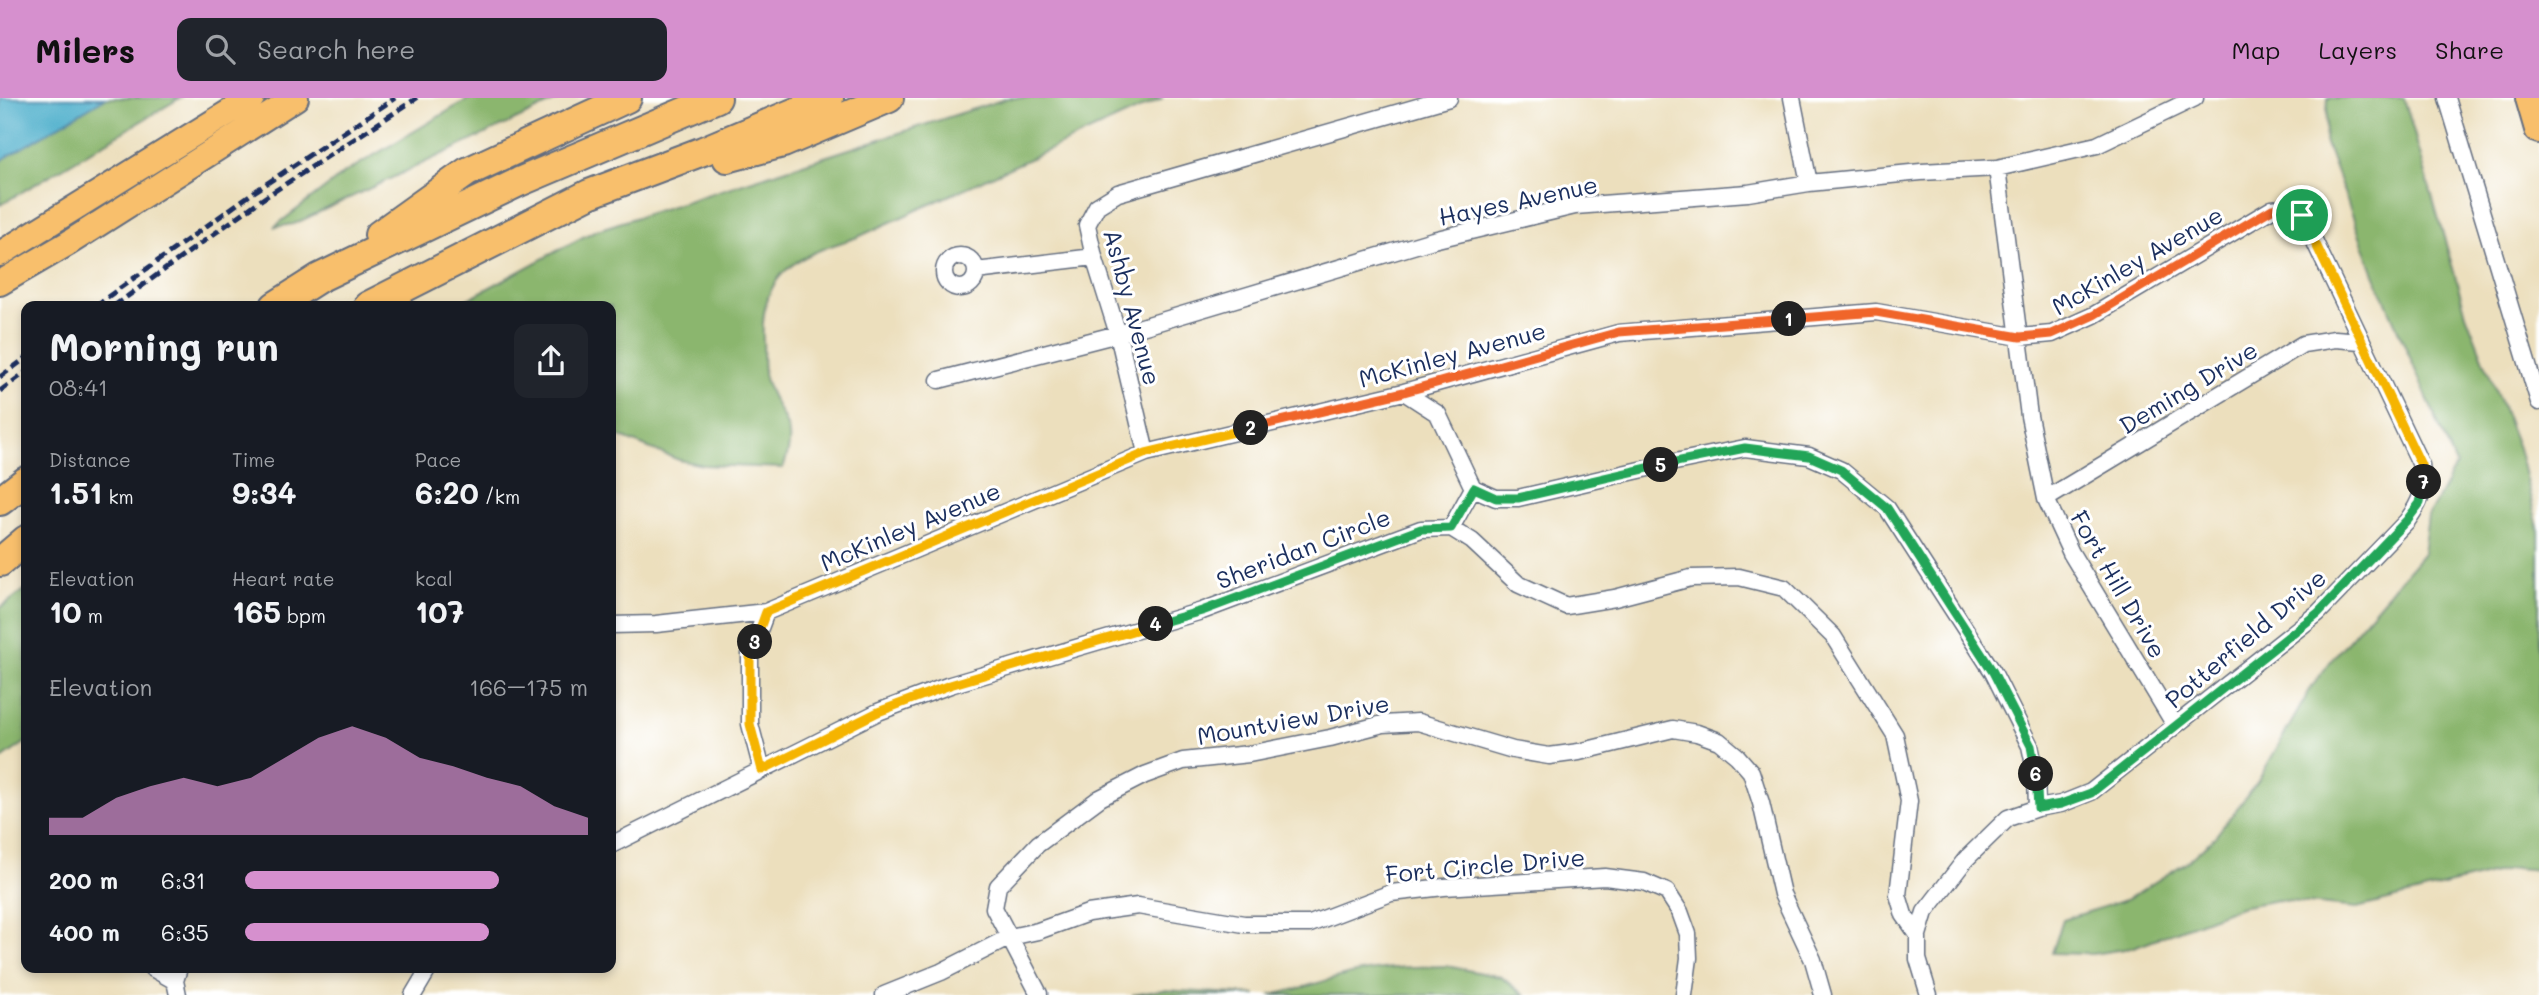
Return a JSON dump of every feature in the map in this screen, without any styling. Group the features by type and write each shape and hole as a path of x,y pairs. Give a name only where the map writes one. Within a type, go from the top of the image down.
{"highway":[{"path":"283,301 467,172 627,98"},
{"path":"319,278 519,182 716,98"},
{"path":"378,301 589,194 704,151 829,98"},
{"path":"589,194 783,143 889,98"},
{"path":"2530,98 2539,129"},
{"path":"0,501 21,485"},
{"path":"0,562 21,544"}],"main road":[{"path":"0,254 252,98"},
{"path":"0,283 67,244 296,98"}],"street":[{"name":"Ashby Avenue","path":"1146,453 1118,334 1087,225 1097,206 1118,193 1449,98"},
{"path":"1792,98 1809,183"},
{"name":"Hayes Avenue","path":"939,380 1118,334 1433,240 1575,206 1748,193 1809,183 1997,168 2096,145 2195,98"},
{"path":"2447,98 2539,402"},
{"name":"Fort Hill Drive","path":"1997,168 2029,416 2046,499 2071,553 2175,725"},
{"name":"McKinley Avenue","path":"616,625 656,624 766,612 1146,453 1404,392 1619,332 1876,312 2020,337 2052,334 2094,315 2272,209 2289,207 2302,215"},
{"name":"Potterfield Drive","path":"1918,935 1925,912 1966,859 2007,818 2091,793 2318,613 2420,503 2424,485 2421,465 2302,215"},
{"path":"976,271 1094,257"},
{"name":"Deming Drive","path":"2046,499 2303,344 2335,339 2361,341"},
{"path":"1404,392 1437,414 1474,488 1496,498 1518,498 1745,448 1809,456 1841,470 1887,508 1993,672 2031,746 2038,808"},
{"path":"1474,488 1451,528 1472,541 1518,584 1566,606 1615,598 1691,578 1739,577 1784,588 1833,636 1895,735 1909,801 1898,895 1904,915 1918,935 1918,958 1929,995"},
{"name":"Sheridan Circle","path":"616,843 878,712 950,685 1202,611 1421,529 1451,528"},
{"path":"762,770 750,724 750,654 766,612"},
{"name":"Mountview Drive","path":"1039,994 994,908 998,886 1038,844 1100,797 1145,775 1183,761 1249,754 1383,724 1418,722 1513,750 1549,756 1579,752 1673,729 1697,733 1719,741 1751,772 1782,894 1813,960 1823,995"},
{"name":"Fort Circle Drive","path":"884,995 941,972 1010,937 1038,931 1088,913 1138,906 1244,924 1310,924 1391,892 1605,877 1644,882 1667,892 1680,912 1688,934 1689,958 1684,995"},
{"path":"413,995 426,973"}],"green space":[{"path":"105,98 180,98 0,205 0,161"},
{"path":"470,98 562,98 294,224 274,227 346,172"},
{"path":"1008,98 1163,98 858,237 818,251 787,269 776,281 768,297 763,340 765,378 788,430 788,453 783,468 703,465 679,460 616,435 616,301 464,301 594,231"},
{"path":"2328,98 2404,98 2466,314 2518,448 2539,531 2539,870 2515,868 2357,908 2278,900 2240,907 2131,948 2092,954 2052,953 2063,920 2128,899 2188,861 2214,838 2258,781 2311,688 2333,658 2423,553 2428,516 2456,465 2374,274 2325,141"},
{"path":"21,593 21,745 0,760 0,608"},
{"path":"1447,966 1501,977 1524,995 1270,995 1365,971"},
{"path":"1162,990 1257,995 1132,995"}],"water":[{"path":"0,98 105,98 0,161"}],"railway":[{"path":"102,301 254,192 395,98"},
{"path":"121,301 261,200 417,98"},
{"path":"0,377 21,362"},
{"path":"0,391 21,376"}],"route":[{"path":"2289,207 2302,215 2421,465 2424,485 2420,503 2318,613 2091,793 2061,804 2038,808 2031,746 1993,672 1887,508 1841,470 1809,456 1745,448 1518,498 1496,498 1474,488 1451,528 1421,529 1202,611 950,685 878,712 762,770 750,724 750,654 766,612 1146,453 1404,392 1619,332 1876,312 1986,333 2020,337 2052,334 2094,315 2272,209 2289,207"}]}
